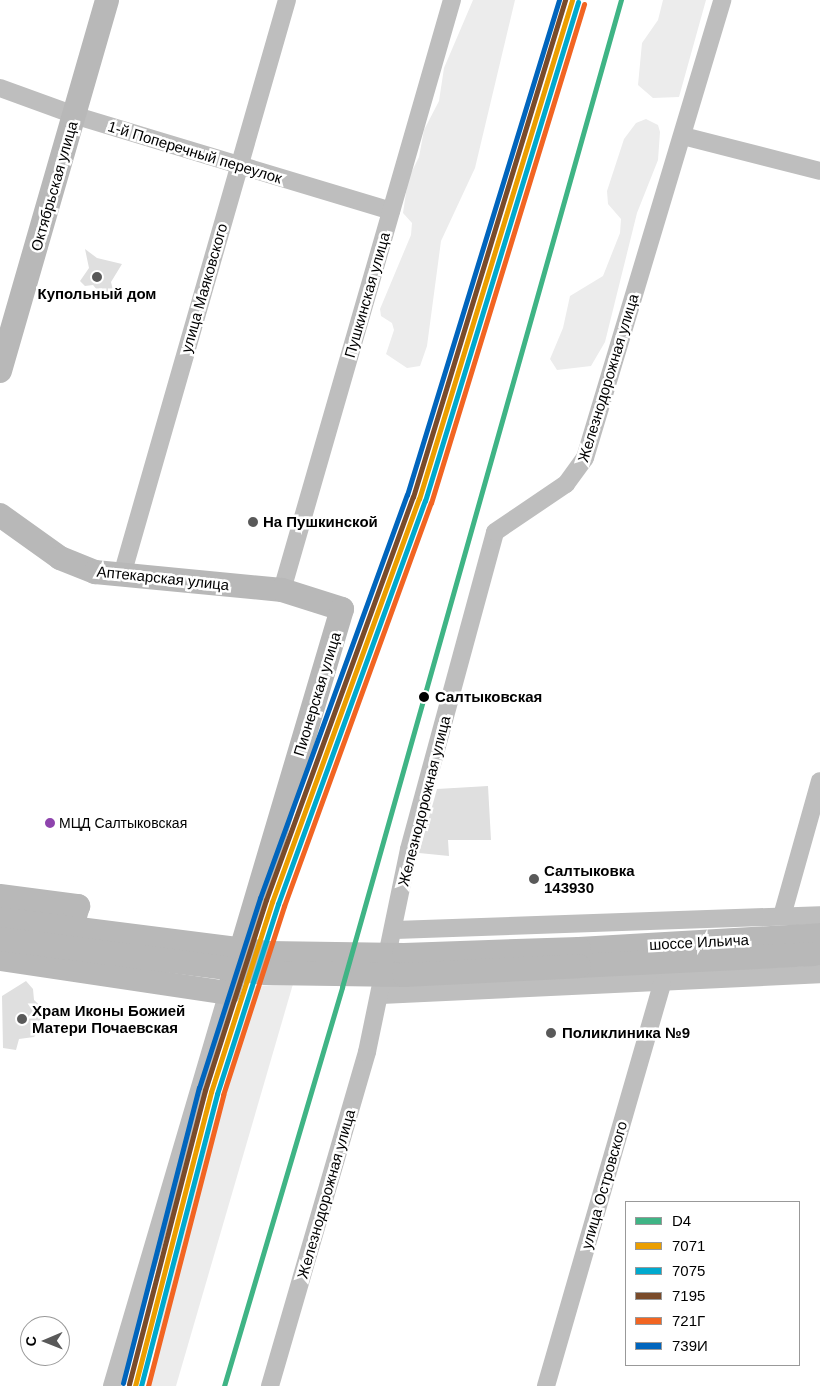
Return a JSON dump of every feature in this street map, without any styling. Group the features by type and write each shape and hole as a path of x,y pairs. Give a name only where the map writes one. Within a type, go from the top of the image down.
{"street":[{"name":"Октябрьская улица","path":"0,372 107,0"},
{"name":"улица Маяковского","path":"122,575 287,0"},
{"name":"Пушкинская улица","path":"282,590 452,0"},
{"name":"Железнодорожная улица","path":"270,1386 381,995 409,849 494,532 566,484 585,458 683,136 722,0"},
{"name":"1-й Поперечный переулок","path":"0,88 74,115 391,211"},
{"path":"683,136 820,171"},
{"name":"Аптекарская улица","path":"0,515 60,558 95,572 282,590"},
{"name":"Пионерская улица","path":"112,1386 342,609 282,590"},
{"path":"782,916 820,780"},
{"path":"0,896 78,906 59,968"},
{"path":"394,930 820,915"},
{"path":"0,918 268,953 579,958"},
{"path":"458,928 440,940 431,964 439,981 461,992"},
{"name":"шоссе Ильича","path":"579,958 820,935"},
{"path":"0,939 266,973 404,975 579,958"},
{"name":"шоссе Ильича","path":"579,958 820,954"},
{"path":"121,977 155,972 190,960 218,957 238,960"},
{"path":"0,959 228,993"},
{"path":"381,995 662,984 820,974"},
{"name":"улица Островского","path":"546,1386 662,984"}],"shaded area":[{"path":"473,0 515,0 475,168 441,241 427,346 420,366 407,368 386,354 394,330 392,323 381,316 380,309 411,235 412,223 403,213 408,179 419,157 424,130 439,101 444,68"},
{"path":"663,0 706,0 679,97 653,98 638,85 642,43 658,20"},
{"path":"646,119 658,125 660,132 658,160 637,213 605,342 591,366 557,370 550,359 563,328 570,296 603,276 620,233 621,219 608,204 607,191 624,139 636,123"},
{"path":"293,984 176,1386 148,1386 173,1262 253,986"}],"building":[{"name":"Купольный дом","path":"85,249 97,258 122,264 111,282 113,290 109,296 102,296 93,285 85,286 80,281 89,268"},
{"path":"488,786 491,840 448,840 449,856 419,853 437,789"},
{"name":"Храм Иконы Божией Матери Почаевская","path":"26,981 33,989 34,1000 45,1010 42,1028 34,1037 19,1039 16,1050 3,1048 2,996"}],"transit line":[{"name":"739И","path":"123,1383 199,1088 260,898 407,495 559,0"},
{"name":"7195","path":"129,1384 205,1090 266,900 413,497 565,0"},
{"name":"7071","path":"135,1386 211,1092 272,902 419,499 572,0"},
{"name":"D4","path":"224,1386 342,987 621,0"},
{"name":"7075","path":"141,1386 217,1094 278,904 425,501 578,2"},
{"name":"721Г","path":"148,1386 223,1095 284,906 431,503 584,4"}],"place":[{"name":"Купольный дом","path":"97,277"},
{"name":"На Пушкинской","path":"253,522"},
{"name":"Салтыковская","path":"424,697"},
{"name":"МЦД Салтыковская","path":"50,823"},
{"name":"Салтыковка 143930","path":"534,879"},
{"name":"Храм Иконы Божией Матери Почаевская","path":"22,1019"},
{"name":"Поликлиника №9","path":"551,1033"}]}
